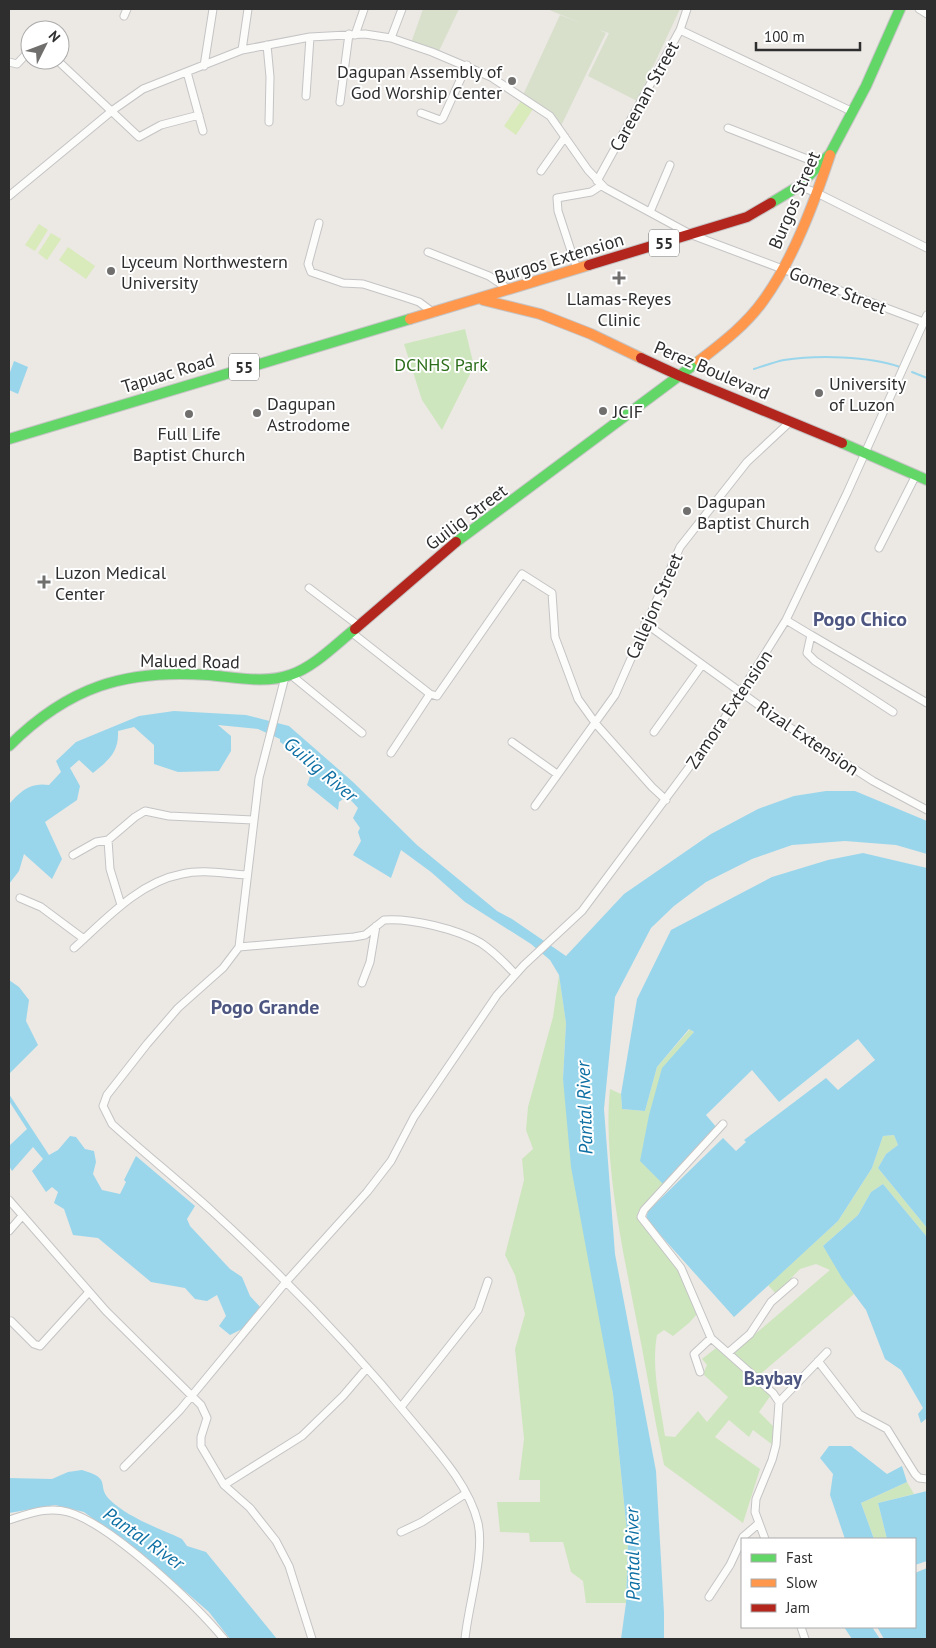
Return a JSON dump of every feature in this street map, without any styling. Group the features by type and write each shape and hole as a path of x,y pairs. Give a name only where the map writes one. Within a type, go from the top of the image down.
{"main road":[{"name":"Burgos Street","path":"680,376 743,324 763,300 782,269 817,193 830,154 852,112 900,9"},
{"name":"Burgos Extension","path":"481,299 747,217 799,186 830,154"},
{"name":"Tapuac Road","path":"9,439 273,358 481,299"},
{"name":"Perez Boulevard","path":"481,299 518,308 564,323 680,376 866,452 927,480"},
{"name":"Guilig Street","path":"271,680 288,676 307,667 355,629 487,517 568,462 680,376"},
{"name":"Malued Road","path":"9,746 29,726 48,712 94,687 126,677 178,673 271,680"}],"street":[{"path":"204,66 213,9"},
{"path":"242,50 248,9"},
{"path":"340,102 352,34 364,9"},
{"path":"391,38 402,9"},
{"name":"Careenan Street","path":"599,183 680,30 688,9"},
{"path":"919,9 927,14"},
{"path":"680,30 852,112"},
{"path":"9,196 113,110 143,89 242,50 310,37 352,34 391,38 467,65 491,77 543,110 565,137 599,183 591,192 557,198 558,211 577,269"},
{"path":"306,96 310,37"},
{"path":"267,45 270,77 269,122"},
{"path":"9,62 17,64 20,61"},
{"path":"420,113 440,120 443,118 467,65"},
{"path":"67,70 113,110 139,137 161,126 199,115"},
{"path":"187,72 204,131"},
{"path":"728,128 820,164"},
{"path":"541,171 565,137"},
{"path":"650,212 670,165"},
{"name":"Gomez Street","path":"599,183 692,234 782,269 926,320"},
{"path":"799,186 817,193 927,248"},
{"path":"319,223 308,264 311,272 343,283 363,284 404,296 419,302 434,313"},
{"path":"428,252 489,276 510,290"},
{"name":"Zamora Extension","path":"124,1467 193,1396 285,1283 339,1225 391,1162 423,1102 498,995 515,974 582,911 719,727 786,620 926,320"},
{"name":"Callejon Street","path":"535,806 596,724 615,695 670,564 690,532 747,462 791,421"},
{"path":"880,548 916,475"},
{"path":"309,588 434,696 440,693 522,574 552,594 555,637 578,699 596,724 666,800"},
{"path":"786,620 927,703"},
{"name":"Rizal Extension","path":"645,623 789,727 873,781 927,810"},
{"path":"811,635 807,650 810,657 893,712"},
{"path":"654,732 702,664"},
{"path":"362,733 288,676 267,741 253,820 239,947 223,968 178,1008 147,1044 106,1095 103,1106 112,1124 211,1210 285,1283 367,1368 440,1454 465,1494 476,1516 479,1534 465,1639"},
{"path":"391,753 430,694"},
{"path":"512,742 557,774"},
{"path":"73,855 96,842 108,840 145,811 169,816 253,820"},
{"path":"108,840 110,869 122,905"},
{"path":"74,948 122,905 150,887 181,874 202,872 248,875"},
{"path":"20,898 41,907 84,939"},
{"path":"239,947 354,938 365,934 384,920 413,921 440,928 481,944 515,974"},
{"path":"362,982 370,962 376,926"},
{"path":"723,1124 641,1214 642,1220 672,1254 681,1268 711,1338 773,1393 779,1402 776,1445 756,1500 755,1512 765,1538"},
{"path":"9,1202 89,1292 193,1396 206,1413 201,1446 224,1486 250,1508 276,1541 289,1566 312,1639"},
{"path":"9,1231 22,1216"},
{"path":"401,1407 478,1310 488,1281"},
{"path":"728,1353 750,1334 771,1302 794,1282"},
{"path":"11,1322 34,1344 40,1346 89,1292"},
{"path":"700,1372 694,1354 711,1338"},
{"path":"779,1402 827,1352"},
{"path":"818,1362 855,1410 887,1430 915,1474 919,1478 927,1479"},
{"path":"224,1486 302,1436 338,1402 367,1368"},
{"path":"401,1532 422,1522 465,1494"},
{"path":"9,1520 44,1510 68,1512 96,1524 155,1571 224,1639"},
{"path":"743,1538 758,1524"},
{"path":"709,1596 730,1565 741,1541"}],"green space":[{"path":"423,9 459,9 439,51 411,43"},
{"path":"547,9 680,9 637,101 588,76 609,33 599,30 606,33 561,126 544,109 523,95 560,15 581,23"},
{"path":"521,101 533,109 516,135 504,126"},
{"path":"39,224 48,230 35,251 25,245"},
{"path":"51,233 61,239 47,260 38,253"},
{"path":"68,247 95,266 86,279 59,260"},
{"name":"DCNHS Park","path":"465,329 474,366 442,430 422,400 404,344"},
{"path":"559,975 566,1023 563,1079 613,1394 628,1542 626,1603 586,1603 583,1581 571,1572 563,1542 530,1542 529,1533 500,1532 497,1502 540,1502 540,1480 519,1480 524,1439 515,1349 525,1314 515,1275 505,1255 524,1180 522,1159 533,1149 526,1130 528,1107 553,1017"},
{"path":"690,1029 694,1033 662,1069 664,1185 638,1212 637,1218 678,1270 697,1314 673,1336 664,1330 657,1335 655,1360 665,1436 675,1437 698,1411 707,1422 728,1397 703,1374 707,1365 702,1359 716,1348 771,1395 759,1412 776,1429 774,1446 753,1430 749,1437 729,1420 715,1437 760,1469 743,1523 664,1465 614,1198 608,1115 610,1089 621,1094 622,1109 645,1111 657,1067"},
{"path":"894,1135 898,1145 886,1154 878,1168 927,1228 927,1237 883,1184 871,1192 858,1215 823,1246 854,1294 757,1377 733,1353 830,1270 816,1264 800,1269 776,1294 768,1285 838,1221 872,1168 883,1136"},
{"path":"907,1482 914,1494 878,1503 887,1538 874,1538 861,1503"}],"water":[{"path":"14,361 28,367 18,394 9,390 9,375"},
{"path":"174,711 246,715 289,726 353,782 417,845 497,911 566,956 624,894 711,834 758,809 794,796 826,791 855,791 927,821 927,854 896,845 845,841 792,845 752,859 706,882 674,906 651,928 615,997 604,1109 615,1254 656,1471 664,1639 621,1639 626,1603 628,1542 613,1394 571,1167 563,1079 566,1023 559,975 550,960 531,944 465,902 431,872 401,850 391,878 353,855 361,841 358,832 360,828 353,818 358,808 347,796 339,802 338,810 307,785 314,765 280,742 280,739 258,729 218,725 231,736 231,751 219,771 178,772 154,764 154,745 134,727 118,731 115,750 104,764 93,773 79,760 70,768 80,786 77,800 45,822 62,859 52,879 24,854 19,871 9,884 9,804 13,799 31,786 49,785 61,772 56,761 76,742 139,716"},
{"path":"863,853 927,868 927,1228 878,1168 886,1154 898,1145 894,1135 883,1136 872,1168 838,1221 734,1317 646,1219 648,1211 723,1138 736,1151 746,1142 744,1140 826,1078 838,1090 875,1060 858,1039 779,1102 752,1070 706,1115 717,1128 664,1185 640,1161 649,1115 662,1068 694,1032 689,1029 657,1067 645,1111 622,1109 621,1094 637,999 671,930 772,877 828,860"},
{"path":"9,980 19,987 29,1000 26,1021 38,1045 9,1074"},
{"path":"9,1094 49,1155 58,1150 70,1136 76,1137 85,1149 94,1151 96,1162 93,1174 102,1190 120,1194 126,1182 124,1180 136,1156 195,1206 187,1219 190,1226 230,1269 242,1277 250,1296 261,1308 244,1328 230,1335 219,1326 226,1316 217,1295 207,1301 195,1299 185,1288 151,1282 98,1238 73,1235 64,1209 54,1203 58,1192 52,1187 46,1192 32,1171 43,1159 33,1147 12,1171 9,1166 9,1146 27,1129 9,1101"},
{"path":"883,1184 927,1237 927,1418 921,1423 918,1414 923,1408 901,1370 885,1359 866,1310 842,1278 823,1246 858,1215 871,1192"},
{"path":"829,1446 851,1446 887,1474 902,1466 907,1482 861,1503 874,1538 845,1538 830,1495 833,1474 820,1458"},
{"name":"Pantal River","path":"82,1470 92,1473 101,1479 105,1494 125,1512 182,1539 187,1546 206,1552 277,1639 230,1639 209,1612 142,1554 84,1512 55,1505 9,1513 9,1478 52,1479 68,1472"},
{"path":"927,1491 927,1561 916,1565 916,1538 887,1538 878,1503"},
{"path":"927,1568 927,1639 884,1639 878,1628 916,1628 916,1573"},
{"path":"845,1628 873,1628 880,1639 852,1639"}],"waterway":[{"path":"754,369 784,360 812,357 858,359 900,367"},
{"path":"912,372 927,378"}],"traffic: fast":[{"path":"771,203 799,186 830,154 866,86 900,9"},
{"path":"9,439 410,319"},
{"path":"456,542 699,361"},
{"path":"842,443 927,480"},
{"path":"9,746 53,709 76,696 100,686 124,679 150,675 208,675 249,679 280,678 307,667 355,629"}],"traffic: slow":[{"path":"699,361 749,318 774,285 802,231 830,155"},
{"path":"410,319 589,265"},
{"path":"483,300 540,314 591,334 641,358"}],"traffic: jam":[{"path":"589,265 747,217 771,203"},
{"path":"641,358 842,443"},
{"path":"355,629 456,542"}],"place":[{"name":"Dagupan Assembly of God Worship Center","path":"512,81"},
{"name":"Lyceum Northwestern University","path":"111,271"},
{"name":"Llamas-Reyes Clinic","path":"619,278"},
{"name":"University of Luzon","path":"819,393"},
{"name":"JCIF","path":"603,411"},
{"name":"Dagupan Astrodome","path":"257,413"},
{"name":"Full Life Baptist Church","path":"189,414"},
{"name":"Dagupan Baptist Church","path":"687,511"},
{"name":"Luzon Medical Center","path":"44,582"}],"district":[{"name":"Pogo Chico","path":"860,619"},
{"name":"Pogo Grande","path":"265,1007"},
{"name":"Baybay","path":"773,1378"}],"water label":[{"name":"Guilig River","path":"321,769"}]}
